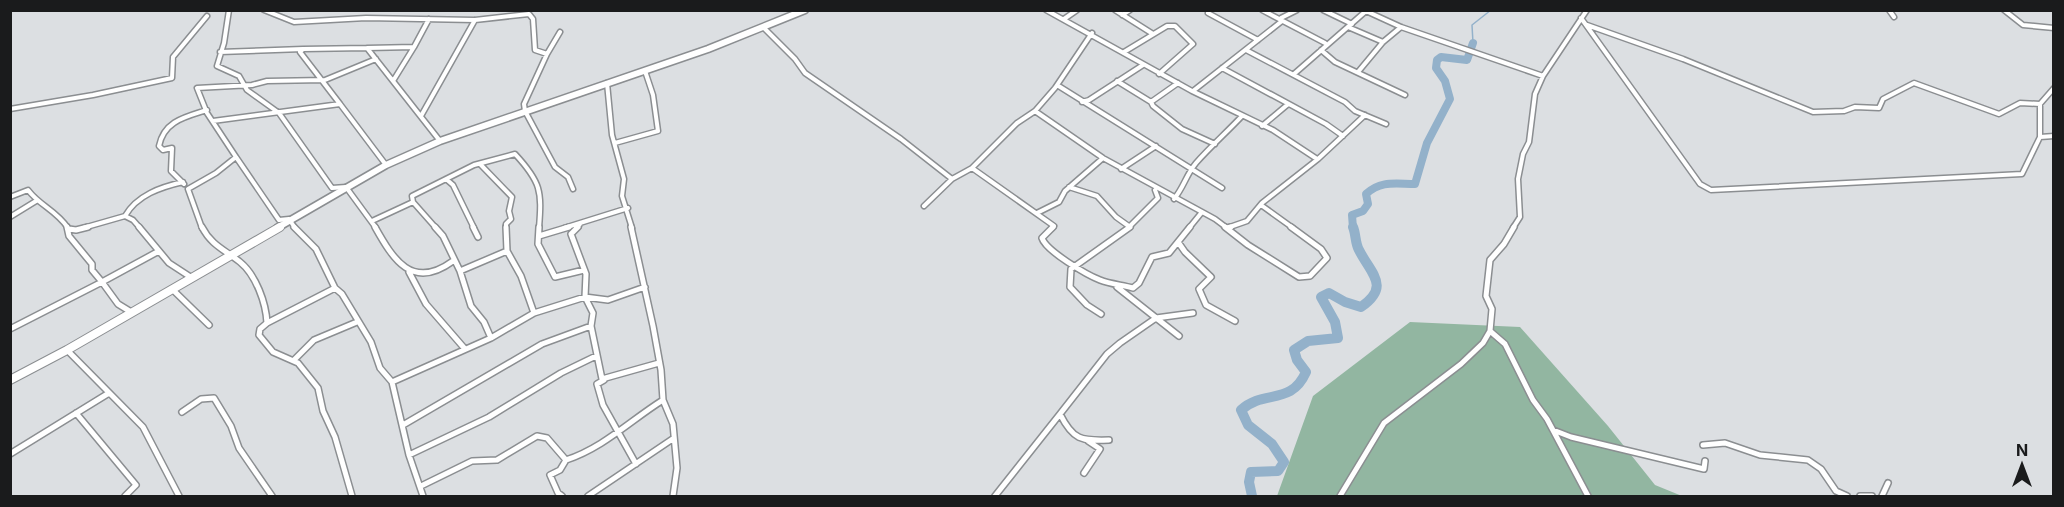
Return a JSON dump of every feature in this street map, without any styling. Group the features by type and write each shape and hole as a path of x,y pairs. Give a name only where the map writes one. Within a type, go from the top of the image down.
{"main road":[{"path":"10,380 132,313 289,219 386,165 440,141 645,71 764,28 805,10"}],"street":[{"path":"229,10 224,43 216,60 217,66 239,76 242,85 268,102 277,111 332,188 346,187 372,221 391,256 402,268 418,273 432,271 453,261"},
{"path":"264,10 294,22 366,18 475,20 530,14 533,19 535,50 546,54"},
{"path":"1046,10 1092,33 1143,65 1193,92 1262,126 1317,159"},
{"path":"1064,19 1077,10"},
{"path":"1115,10 1153,34"},
{"path":"1122,15 1130,10"},
{"path":"1262,10 1325,43"},
{"path":"1193,92 1282,21 1281,18 1297,10"},
{"path":"1323,10 1381,43"},
{"path":"1294,74 1320,52 1325,43 1350,26 1366,10 1401,27 1543,76"},
{"path":"1340,496 1384,423 1484,344 1490,331 1492,309 1486,296 1490,260 1504,244 1520,217 1518,179 1523,154 1529,142 1530,116 1535,94 1543,76 1587,10"},
{"path":"1889,10 1894,17"},
{"path":"2004,10 2023,25 2054,28"},
{"path":"366,11 366,18"},
{"path":"1208,11 1258,40"},
{"path":"10,109 93,95 172,78 173,57 207,16"},
{"path":"1581,18 1588,25 1683,59 1813,112 1844,111 1855,107 1879,108 1883,99 1903,86 1914,83 1999,114 2004,113 2013,103 2022,101 2040,104"},
{"path":"1581,18 1700,184 1711,190 2022,174 2040,137 2040,104 2054,88"},
{"path":"393,81 429,19"},
{"path":"421,116 475,20"},
{"path":"771,35 778,22"},
{"path":"1124,52 1172,25 1193,42 1188,51 1160,74"},
{"path":"1358,72 1381,43 1401,27"},
{"path":"764,28 795,59 805,73 901,140 952,179"},
{"path":"560,32 546,54 524,104 525,111 555,167 568,177 573,189"},
{"path":"924,206 952,179 972,168 1017,123 1035,111 1057,85 1092,33"},
{"path":"367,48 440,141"},
{"path":"220,52 414,48"},
{"path":"303,49 300,52 386,165"},
{"path":"1246,50 1294,74 1365,115 1386,124"},
{"path":"1320,52 1376,83 1405,95"},
{"path":"376,59 325,80 267,81 197,88 213,121 255,183 269,209 279,220 289,219 298,232 316,249 335,288 342,294 371,342 380,368 392,382 409,455 423,496"},
{"path":"1086,102 1143,65"},
{"path":"1222,68 1326,124 1343,136"},
{"path":"615,143 658,131 654,95 645,71"},
{"path":"1117,81 1152,102 1182,129 1215,144"},
{"path":"607,83 612,135 624,179 622,196 627,208 645,287 659,363 663,400 673,424 677,468 673,496"},
{"path":"1152,102 1178,83"},
{"path":"1057,85 1222,188"},
{"path":"213,121 340,104"},
{"path":"1262,126 1287,105"},
{"path":"207,110 169,123 160,136 159,146 163,150 172,148 171,171 188,189 202,227 216,247 242,264 260,294 267,315 267,323"},
{"path":"1035,111 1121,169 1202,212 1285,270 1299,277 1310,276 1327,258 1321,249 1261,205"},
{"path":"1227,228 1247,221 1261,205 1317,159 1365,115"},
{"path":"1174,199 1184,187 1185,178 1191,169 1242,116"},
{"path":"2040,137 2054,136"},
{"path":"1121,169 1156,146"},
{"path":"491,338 484,322 471,306 460,271 443,237 413,202 412,195 480,164 514,154 530,170 542,197 538,244 555,277 585,270"},
{"path":"188,189 236,157"},
{"path":"1037,213 1059,202 1069,186 1103,158"},
{"path":"480,164 486,174 498,181 512,197 508,211 512,219 506,224 507,251 521,276 534,314"},
{"path":"972,168 1054,226 1042,238 1043,242 1075,266 1099,280 1133,288"},
{"path":"446,179 453,185 478,237"},
{"path":"125,216 128,210 156,189 183,182"},
{"path":"1069,186 1097,196 1116,217 1130,227"},
{"path":"1101,314 1087,305 1070,287 1071,269 1130,227 1158,198 1151,186"},
{"path":"10,196 28,190 36,201 48,206 69,229 75,230 125,216 133,220 169,263 192,278"},
{"path":"10,217 36,201"},
{"path":"372,221 413,202"},
{"path":"538,236 627,208"},
{"path":"1132,297 1133,288 1139,283 1152,257 1169,253 1202,212"},
{"path":"580,224 571,234 585,270 589,288 585,297"},
{"path":"69,229 69,236 92,264 92,270 114,300 125,311 132,313"},
{"path":"1178,242 1182,252 1203,266 1211,277 1199,289 1206,304 1235,321"},
{"path":"10,329 159,251"},
{"path":"460,271 507,251"},
{"path":"409,272 416,289 429,309 465,349"},
{"path":"1112,284 1132,297 1136,304 1179,336"},
{"path":"392,382 491,338 534,314 585,297 608,300 645,287"},
{"path":"335,288 267,323 258,332 267,347 280,357 294,360 318,387 323,411 334,437 352,496"},
{"path":"172,289 209,325"},
{"path":"585,297 593,313 591,326 596,356 604,380"},
{"path":"995,496 1009,475 1041,441 1107,354 1156,318 1193,313"},
{"path":"294,360 303,346 316,338 357,322"},
{"path":"403,425 542,344 591,326"},
{"path":"1490,331 1505,344 1533,400 1553,430 1588,496"},
{"path":"66,350 143,427 179,496"},
{"path":"409,455 489,417 555,377 596,356"},
{"path":"636,464 603,405 597,384 659,363"},
{"path":"10,453 109,393"},
{"path":"182,412 202,398 210,396 214,398 231,426 239,448 272,496"},
{"path":"559,495 550,475 560,470 566,460 592,449 663,400"},
{"path":"76,413 136,485 134,490 125,496"},
{"path":"1060,414 1069,432 1100,449 1084,473"},
{"path":"1553,430 1571,437 1704,469 1705,461"},
{"path":"421,486 471,461 497,460 537,436 547,438 566,460"},
{"path":"588,496 674,438"},
{"path":"1088,441 1108,440"},
{"path":"1703,445 1725,443 1760,455 1808,460 1821,469 1836,491 1847,496"},
{"path":"1882,496 1888,483"},
{"path":"1860,496 1872,496"}],"green space":[{"path":"1410,322 1520,327 1608,426 1655,485 1682,496 1277,496 1313,396"}],"waterway":[{"path":"1473,43 1472,25 1491,10"},
{"path":"1353,228 1352,215 1363,211 1368,204 1366,194 1383,185 1415,184 1427,143 1450,99 1445,81 1436,68 1437,60 1441,57 1467,60 1473,43"},
{"path":"1252,496 1249,482 1251,472 1278,471 1284,462 1272,444 1248,425 1241,410 1259,400 1285,393 1300,383 1306,372 1297,360 1294,350 1308,341 1338,338 1335,322 1321,297 1329,293 1345,302 1361,307 1375,293 1376,280 1358,247 1353,227"}]}
